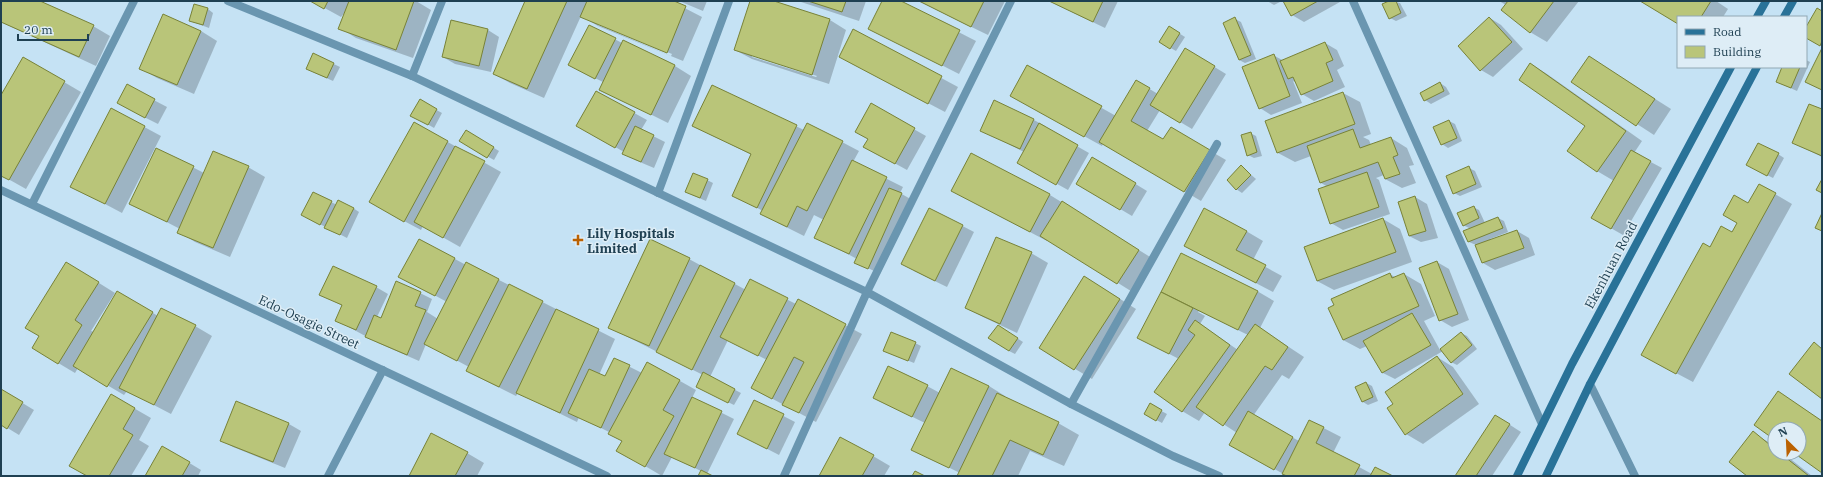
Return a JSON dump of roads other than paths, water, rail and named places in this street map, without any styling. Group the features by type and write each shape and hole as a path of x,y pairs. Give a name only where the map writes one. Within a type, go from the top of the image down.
{"main road":[{"path":"1758,16 1766,1"},
{"path":"1785,16 1793,1"},
{"name":"Ekenhuan Road","path":"1517,476 1576,357 1730,68"},
{"path":"1546,476 1590,384 1756,68"}],"street":[{"path":"32,204 134,1"},
{"path":"228,1 412,76 866,292 1071,404 1174,456 1219,476"},
{"path":"412,76 442,1"},
{"path":"658,193 729,1"},
{"path":"784,476 866,292 1010,1"},
{"path":"1353,1 1542,424"},
{"path":"1071,404 1217,144"},
{"name":"Edo-Osagie Street","path":"1,190 607,476"},
{"path":"328,476 383,370"},
{"path":"1590,384 1635,476"}],"place":[{"name":"Lily Hospitals Limited","path":"578,240"}]}
